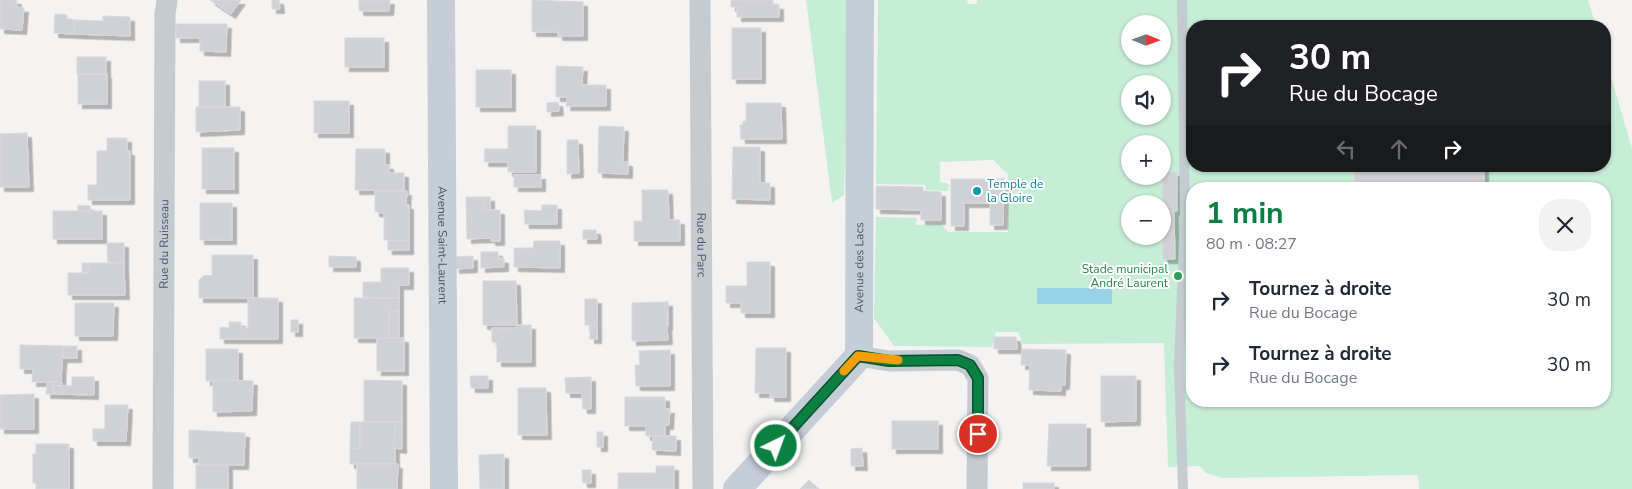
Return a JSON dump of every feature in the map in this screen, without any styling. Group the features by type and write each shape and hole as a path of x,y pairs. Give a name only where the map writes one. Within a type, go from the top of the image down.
{"street":[{"name":"Rue du Ruisseau","path":"163,489 165,14 167,0"},
{"name":"Avenue Saint-Laurent","path":"441,0 444,489"},
{"name":"Rue du Parc","path":"700,0 703,489"},
{"name":"Avenue des Lacs","path":"858,356 860,0"},
{"path":"737,489 858,356 889,361 958,360 970,365 978,378 977,489"}],"lane":[{"path":"1182,0 1186,97"},
{"path":"1183,489 1179,366 1186,193"}],"green space":[{"path":"806,0 850,0 844,195 832,203"},
{"path":"878,0 967,0 968,4 977,4 977,0 1588,0 1594,20 1186,20 1186,172 1611,172 1611,77 1632,148 1632,489 1419,489 1418,475 1222,478 1206,473 1200,466 1168,467 1164,343 1023,344 1018,332 996,332 992,347 894,346 874,318 876,217 917,218 916,225 941,224 948,232 1008,232 1008,174 993,160 940,162 940,182 949,184 948,191 926,190 925,185 876,184"}],"water":[{"path":"1037,288 1112,288 1112,304 1037,304"}],"building":[{"path":"0,0 17,0 16,7 24,8 22,30 0,29"},
{"path":"210,0 241,0 231,14"},
{"path":"272,0 279,0 280,9 272,9"},
{"path":"359,0 390,0 389,11 359,11"},
{"path":"532,0 583,2 583,36 558,36 558,32 532,32"},
{"path":"731,0 773,0 773,5 779,5 779,17 737,17 737,7 731,7"},
{"path":"55,14 67,15 67,19 75,20 74,34 54,33"},
{"path":"103,16 130,17 130,36 74,34 75,20 103,21"},
{"path":"176,24 227,24 226,52 200,51 200,38 176,38"},
{"path":"732,28 761,28 761,79 732,79"},
{"path":"345,38 384,38 384,67 345,67"},
{"path":"77,57 106,57 106,74 77,74"},
{"path":"556,66 583,67 582,85 606,85 606,106 566,106 567,97 556,97"},
{"path":"476,70 511,70 511,107 476,107"},
{"path":"78,74 107,74 107,104 78,104"},
{"path":"199,81 225,81 225,107 199,107"},
{"path":"314,101 349,101 349,133 314,133"},
{"path":"558,102 559,111 547,112 547,103"},
{"path":"746,103 781,103 782,139 741,139 740,125 743,125 743,121 746,121"},
{"path":"196,107 240,107 240,130 196,132"},
{"path":"508,126 536,126 536,172 508,172 508,162 484,162 485,149 508,149"},
{"path":"599,126 624,127 623,162 628,162 628,174 598,173"},
{"path":"27,133 29,187 0,187 0,134"},
{"path":"107,138 127,138 127,151 130,151 130,200 88,200 88,185 97,185 97,151 107,151"},
{"path":"567,140 578,140 579,173 567,174"},
{"path":"733,147 760,147 760,183 770,183 770,200 732,199"},
{"path":"202,148 234,148 234,189 202,189"},
{"path":"356,149 385,149 385,165 389,165 389,173 404,173 404,190 355,190"},
{"path":"1171,172 1177,172 1177,211 1171,211 1171,195 1163,195 1162,185 1171,185"},
{"path":"1354,172 1484,172 1484,182 1355,182"},
{"path":"514,175 541,175 541,187 514,187"},
{"name":"Temple de la Gloire","path":"951,179 1004,179 1003,225 990,225 990,203 964,203 964,226 951,226"},
{"path":"876,186 923,187 923,191 941,192 941,220 921,220 921,210 876,209"},
{"path":"642,190 668,190 669,220 680,220 680,241 634,241 634,221 642,221"},
{"path":"375,191 407,191 406,205 409,205 409,241 384,240 384,213 375,212"},
{"path":"466,197 484,197 484,210 500,210 500,241 491,241 491,238 467,239"},
{"path":"484,197 490,197 490,210 484,210"},
{"path":"200,203 232,203 232,240 200,240"},
{"path":"78,205 90,206 90,211 78,211"},
{"path":"542,205 557,205 557,224 525,224 524,210 542,211"},
{"path":"53,211 102,211 102,239 53,239"},
{"path":"1171,211 1174,211 1175,259 1163,259 1163,245 1171,245"},
{"path":"583,230 596,230 597,239 583,239"},
{"path":"388,241 409,241 409,250 388,250"},
{"path":"534,241 560,241 560,268 514,267 514,248 533,248"},
{"path":"107,243 124,243 124,263 108,263"},
{"path":"481,252 498,252 498,258 504,259 504,267 481,268"},
{"path":"212,255 253,255 253,298 199,298 199,280 205,275 212,276"},
{"path":"329,256 356,257 356,267 329,267"},
{"path":"473,256 473,268 455,269 455,257"},
{"path":"747,262 770,262 770,313 741,313 741,303 726,303 726,286 747,286"},
{"path":"82,263 89,263 89,273 82,273"},
{"path":"89,263 124,263 125,295 68,295 68,273 89,273"},
{"path":"381,268 409,268 409,285 399,285 399,298 363,297 363,282 381,282"},
{"path":"483,281 516,281 517,325 483,325"},
{"path":"248,298 278,298 278,339 220,339 220,327 229,328 229,322 241,322 241,328 248,328"},
{"path":"354,298 399,298 399,311 389,312 389,338 354,338"},
{"path":"585,299 597,299 597,325 585,325"},
{"path":"665,302 668,302 668,326 665,326"},
{"path":"665,302 668,340 632,341 632,303"},
{"path":"75,303 114,303 113,336 75,336"},
{"path":"399,311 399,338 389,338 389,312"},
{"path":"291,320 298,320 298,332 291,332"},
{"path":"517,325 531,325 531,362 497,362 497,342 492,342 492,328 516,328"},
{"path":"590,325 597,325 597,339 590,339"},
{"path":"994,337 1016,337 1017,349 994,349"},
{"path":"377,338 404,338 404,371 377,371"},
{"path":"20,345 63,346 61,382 32,382 33,369 20,369"},
{"path":"63,346 77,346 77,358 63,358"},
{"path":"756,348 786,348 786,397 770,397 770,393 755,393"},
{"path":"206,349 238,349 238,380 206,381"},
{"path":"1022,349 1066,350 1065,385 1061,385 1061,391 1029,390 1030,365 1021,365"},
{"path":"670,350 670,386 636,386 635,365 640,365 639,351"},
{"path":"470,376 488,376 488,388 471,388"},
{"path":"1101,376 1136,376 1136,421 1101,422"},
{"path":"72,377 94,377 94,395 53,394 53,385 72,386"},
{"path":"591,377 591,409 583,409 582,393 566,393 565,378"},
{"path":"213,380 253,381 252,411 213,412"},
{"path":"364,380 402,381 402,422 364,422"},
{"path":"47,382 62,382 62,386 53,385 53,394 46,394"},
{"path":"518,388 546,388 547,435 518,435"},
{"path":"34,394 34,429 0,429 0,395"},
{"path":"625,397 665,397 665,409 670,409 669,425 665,425 665,436 646,436 646,426 625,426"},
{"path":"105,405 128,405 126,441 93,441 93,429 105,429"},
{"path":"892,421 938,421 938,449 892,449"},
{"path":"351,422 360,422 360,449 350,449"},
{"path":"360,422 395,422 395,464 350,464 350,449 360,449"},
{"path":"395,422 402,422 402,449 394,448"},
{"path":"1049,424 1086,424 1086,466 1047,466"},
{"path":"189,430 245,433 244,465 199,465 199,458 189,458"},
{"path":"597,432 603,432 603,447 597,447"},
{"path":"653,436 676,436 676,451 652,450"},
{"path":"36,444 69,444 69,489 36,489 36,483 33,483 33,454 36,454"},
{"path":"862,448 863,466 851,466 851,449"},
{"path":"504,454 504,489 480,489 479,455"},
{"path":"357,464 398,464 397,489 357,489"},
{"path":"196,465 228,465 228,489 196,489"},
{"path":"656,466 674,466 674,489 618,489 618,473 656,473"},
{"path":"582,470 591,470 591,483 583,483"},
{"path":"809,480 819,489 800,489"},
{"path":"1023,483 1054,483 1054,489 1023,489"}],"slow traffic":[{"path":"844,371 858,356 889,361 898,360"}],"place":[{"name":"Temple de la Gloire","path":"977,191"},
{"name":"Stade municipal André Laurent","path":"1178,276"}],"route":[{"path":"776,446 858,356 889,361 958,360 970,365 978,378 978,434"}]}
